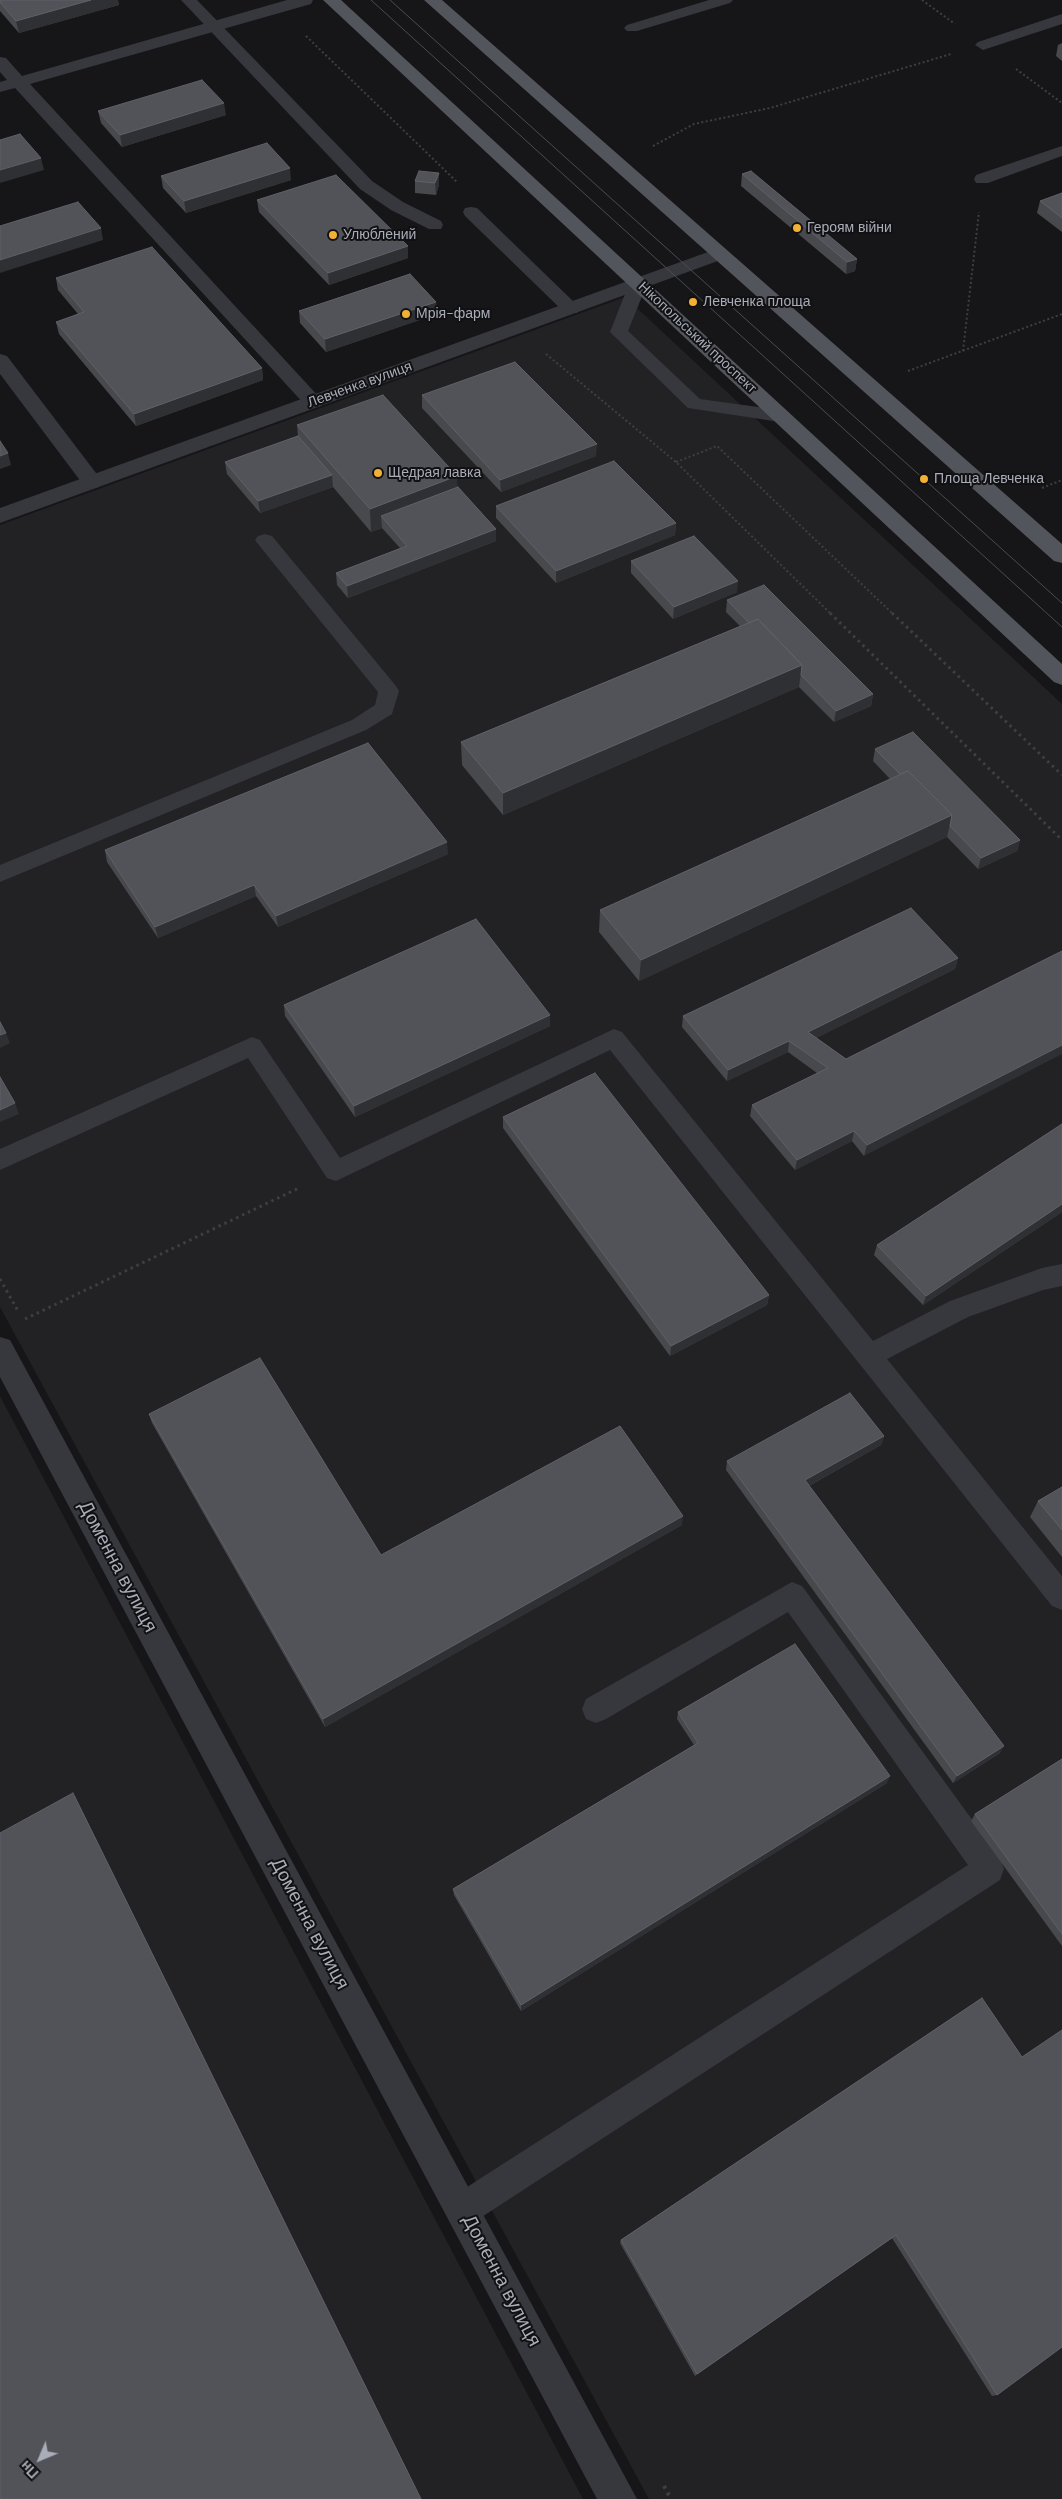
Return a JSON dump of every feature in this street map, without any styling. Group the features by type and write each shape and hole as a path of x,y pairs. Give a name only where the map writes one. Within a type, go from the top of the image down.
{"main road":[{"name":"Нікопольський проспект","path":"331,0 1062,676"},
{"path":"432,0 1062,556"}],"street":[{"path":"9,85 305,0"},
{"path":"0,62 9,85 313,402"},
{"name":"Левченка вулиця","path":"0,516 719,254"},
{"path":"0,360 92,482"},
{"name":"Доменна вулиця","path":"0,1349 618,2499"}],"lane":[{"path":"188,0 366,185 397,206 435,225"},
{"path":"632,28 725,0"},
{"path":"983,45 1062,19"},
{"path":"982,178 1062,151"},
{"path":"471,212 571,309"},
{"path":"638,284 619,332 694,404 780,416"},
{"path":"0,874 358,725 385,709 389,692 265,540"},
{"path":"0,1160 252,1046 336,1171 614,1038 1062,1597"},
{"path":"869,1356 959,1309 1042,1279 1062,1275"},
{"path":"462,2210 990,1869 792,1595 596,1709"}],"path":[{"path":"277,8 462,187"},
{"path":"645,150 694,124 770,108 983,45"},
{"path":"963,351 982,178"},
{"path":"903,373 1062,314"},
{"path":"542,351 676,462 1062,840"},
{"path":"676,462 717,446 1062,775"},
{"path":"1038,490 1062,480"},
{"path":"23,1321 336,1171"}],"shaded area":[{"path":"625,297 1062,704 1062,2499 649,2499 0,1307 0,525"},
{"path":"0,1396 583,2499 0,2499"}],"building":[{"path":"0,0 91,0 16,21"},
{"path":"202,80 224,103 120,135 98,111"},
{"path":"20,134 41,158 0,170 0,140"},
{"path":"267,143 290,168 184,201 161,176"},
{"path":"419,171 439,173 435,183 415,181"},
{"path":"751,171 857,259 847,262 742,174"},
{"path":"336,175 408,246 328,273 257,200"},
{"path":"1062,193 1062,218 1040,201"},
{"path":"78,202 101,228 0,260 0,226"},
{"path":"152,247 262,368 134,414 56,322 84,312 56,278"},
{"path":"410,274 436,302 325,339 299,311"},
{"path":"515,362 597,444 500,480 422,395"},
{"path":"383,395 457,476 370,509 297,425"},
{"path":"298,436 332,475 258,501 225,462"},
{"path":"0,441 8,453 0,456"},
{"path":"614,461 676,523 556,571 496,506"},
{"path":"458,487 496,529 347,586 336,573 407,546 381,516"},
{"path":"694,536 738,581 674,607 631,561"},
{"path":"764,585 873,694 836,711 801,675 802,665 758,619 749,623 727,600"},
{"path":"758,619 802,665 503,793 461,742"},
{"path":"913,732 1020,840 981,858 950,826 952,815 908,771 900,774 875,749"},
{"path":"368,743 447,842 276,916 254,885 155,927 105,850"},
{"path":"908,771 952,815 641,960 600,910"},
{"path":"911,908 958,958 808,1032 846,1059 1062,951 1062,1045 867,1145 854,1131 797,1160 752,1105 828,1068 789,1041 728,1070 683,1016"},
{"path":"476,919 550,1015 354,1106 284,1005"},
{"path":"0,1022 6,1033 0,1035"},
{"path":"595,1073 769,1295 671,1346 503,1117"},
{"path":"0,1077 15,1103 0,1110"},
{"path":"1062,1124 1062,1204 926,1296 877,1245"},
{"path":"260,1358 381,1555 620,1426 683,1516 323,1719 149,1414"},
{"path":"850,1393 884,1436 805,1480 1004,1746 957,1776 727,1461"},
{"path":"1062,1487 1062,1530 1038,1501"},
{"path":"795,1644 890,1776 521,2005 453,1889 698,1743 678,1712"},
{"path":"1062,1759 1062,1934 975,1814"},
{"path":"73,1793 421,2499 0,2499 0,1833"},
{"path":"982,1998 1022,2057 1062,2030 1062,2347 997,2395 896,2235 697,2374 621,2240"}],"tram line":[{"path":"371,0 1062,627"},
{"path":"390,0 1062,603"}],"place":[{"name":"Героям війни","path":"797,228"},
{"name":"Улюблений","path":"333,235"},
{"name":"Левченка площа","path":"693,302"},
{"name":"Мрія-фарм","path":"406,314"},
{"name":"Щедрая лавка","path":"378,473"},
{"name":"Площа Левченка","path":"924,479"}]}
